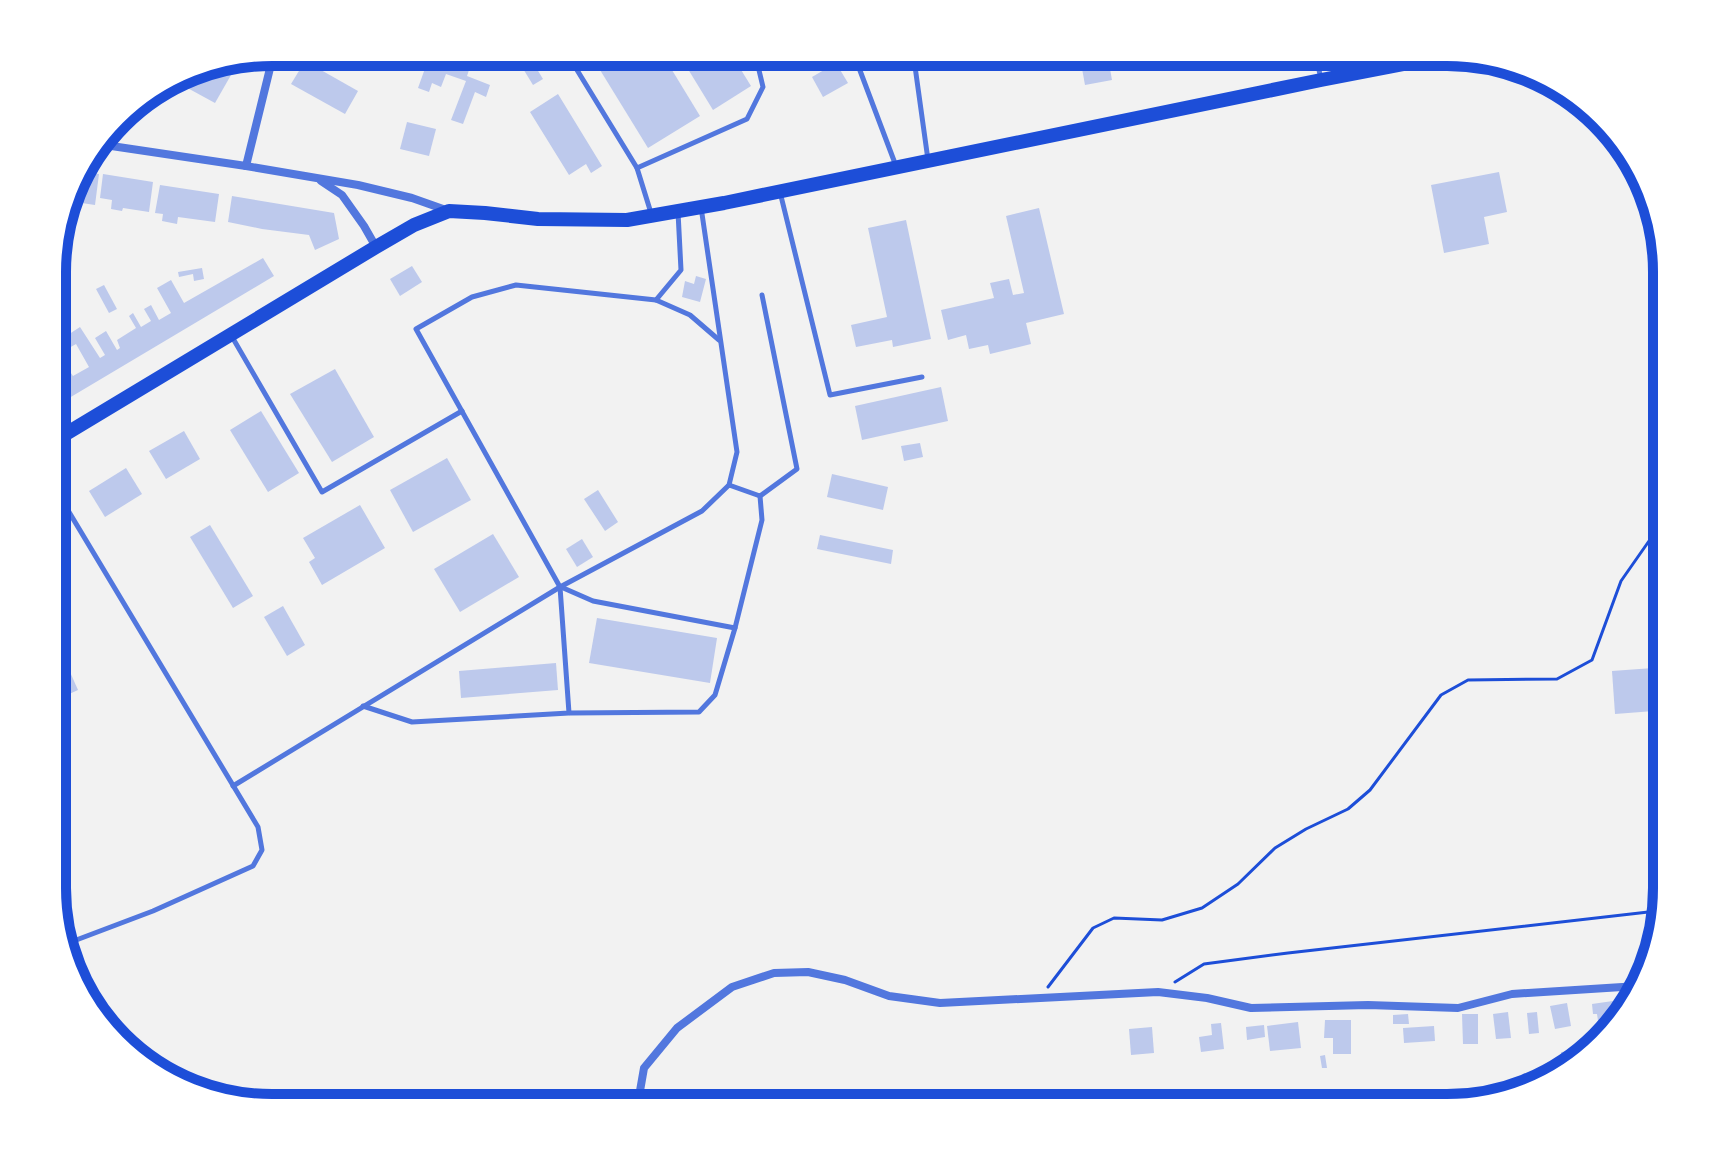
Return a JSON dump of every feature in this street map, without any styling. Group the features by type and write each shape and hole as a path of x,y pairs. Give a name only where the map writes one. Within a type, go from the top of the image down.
{"main road":[{"path":"66,434 376,247 414,225 449,211 538,219 627,220 1395,66"}],"street":[{"path":"246,166 271,66"},
{"path":"110,146 358,185 449,211"},
{"path":"317,179 342,195 376,247"},
{"path":"639,1094 644,1068 677,1028 732,987 774,973 808,972 845,980 889,996 940,1003 1158,992 1251,1008 1368,1005 1458,1008 1512,994 1628,987"}],"lane":[{"path":"575,66 637,168 652,216"},
{"path":"637,168 747,119 763,87 758,66"},
{"path":"858,66 897,167"},
{"path":"915,66 928,161"},
{"path":"1318,66 1321,80"},
{"path":"780,191 830,395 922,377"},
{"path":"233,786 560,587 702,511 729,485 737,452 701,207"},
{"path":"656,300 681,270 678,211"},
{"path":"569,713 560,587 416,329 472,297 516,285 656,300 690,315 720,341"},
{"path":"760,496 797,469 762,295"},
{"path":"231,334 322,492 462,411"},
{"path":"729,485 760,496"},
{"path":"363,706 412,722 569,713 699,712 715,695 735,628 762,520 760,496"},
{"path":"66,507 258,827 262,850 253,866 153,911 73,941"},
{"path":"560,587 593,601 735,628"}],"path":[{"path":"1038,999 1093,928 1114,918 1162,920 1202,908 1238,884 1275,848 1348,809 1370,790 1441,695 1468,680 1557,679 1592,660 1621,581 1653,537"},
{"path":"1158,992 1204,964 1652,912"}],"building":[{"path":"302,66 314,66 358,91 345,114 291,84"},
{"path":"426,66 458,66 469,70 467,76 490,85 486,97 475,92 463,124 451,120 466,81 446,74 441,87 432,83 429,92 418,88"},
{"path":"535,66 543,79 533,85 522,67"},
{"path":"598,66 670,66 700,116 648,148"},
{"path":"686,66 739,66 751,86 713,110"},
{"path":"831,66 838,66 848,83 823,97 812,77"},
{"path":"1082,66 1110,66 1112,80 1085,85"},
{"path":"1177,66 1200,66 1200,67 1178,71"},
{"path":"225,72 231,75 215,103 184,86"},
{"path":"558,94 602,166 591,173 586,164 569,175 530,112"},
{"path":"407,122 436,129 429,156 400,149"},
{"path":"1499,172 1507,212 1484,217 1489,244 1444,253 1431,185"},
{"path":"92,173 99,174 95,205 78,203"},
{"path":"103,174 153,182 149,212 111,209 112,200 100,198"},
{"path":"160,185 219,194 215,222 178,217 177,224 162,221 163,214 155,213"},
{"path":"232,196 334,213 339,239 315,250 309,235 228,222"},
{"path":"1039,208 1064,314 1026,323 1031,344 990,354 988,345 969,349 966,335 948,340 941,310 994,298 990,283 1009,279 1013,295 1024,293 1006,216"},
{"path":"906,220 931,339 893,347 892,340 856,347 851,325 887,317 868,228"},
{"path":"263,258 274,276 66,400 66,366 73,376 89,367 76,344 66,350 66,336 80,327 100,358 105,355 95,338 106,331 117,350 120,348 117,340 136,328 129,316 133,313 141,327 151,321 144,309 151,305 159,320 171,313 157,288 171,280 184,303"},
{"path":"412,266 422,282 400,296 390,279"},
{"path":"202,268 204,279 194,281 193,274 179,277 178,272"},
{"path":"696,276 706,279 700,302 682,297 685,281 694,284"},
{"path":"104,285 117,309 109,313 96,289"},
{"path":"335,369 374,437 332,462 290,394"},
{"path":"941,387 948,421 862,440 855,406"},
{"path":"261,411 299,473 268,492 230,430"},
{"path":"184,431 200,459 166,479 149,451"},
{"path":"920,443 923,457 904,461 901,446"},
{"path":"447,458 471,500 413,532 390,490"},
{"path":"126,468 142,494 105,517 89,491"},
{"path":"832,474 888,487 883,510 827,497"},
{"path":"598,490 618,522 605,531 584,499"},
{"path":"360,505 385,548 322,585 309,562 315,558 303,538"},
{"path":"210,525 253,596 233,608 190,537"},
{"path":"493,534 519,577 460,612 434,569"},
{"path":"820,535 893,550 891,564 817,549"},
{"path":"582,539 593,557 577,567 566,549"},
{"path":"283,606 305,645 287,656 264,617"},
{"path":"597,618 717,638 710,683 589,663"},
{"path":"556,663 558,690 461,698 459,671"},
{"path":"1653,668 1653,711 1615,714 1612,671"},
{"path":"70,672 78,690 66,696 66,674"},
{"path":"1620,1000 1599,1027 1592,1004"},
{"path":"1567,1003 1571,1026 1555,1029 1550,1006"},
{"path":"1508,1012 1511,1038 1496,1039 1493,1014"},
{"path":"1537,1012 1539,1033 1529,1034 1527,1013"},
{"path":"1408,1014 1409,1024 1393,1024 1393,1015"},
{"path":"1462,1014 1478,1014 1478,1044 1463,1044"},
{"path":"1325,1020 1351,1020 1351,1054 1333,1054 1333,1038 1324,1038"},
{"path":"1298,1022 1301,1048 1270,1051 1267,1026"},
{"path":"1221,1023 1224,1049 1201,1052 1199,1037 1212,1035 1211,1024"},
{"path":"1264,1025 1265,1037 1247,1040 1246,1027"},
{"path":"1434,1026 1435,1041 1404,1043 1403,1028"},
{"path":"1152,1027 1154,1053 1131,1055 1129,1029"},
{"path":"1572,1051 1562,1059 1561,1052"},
{"path":"1325,1055 1327,1068 1322,1068 1320,1056"}]}
